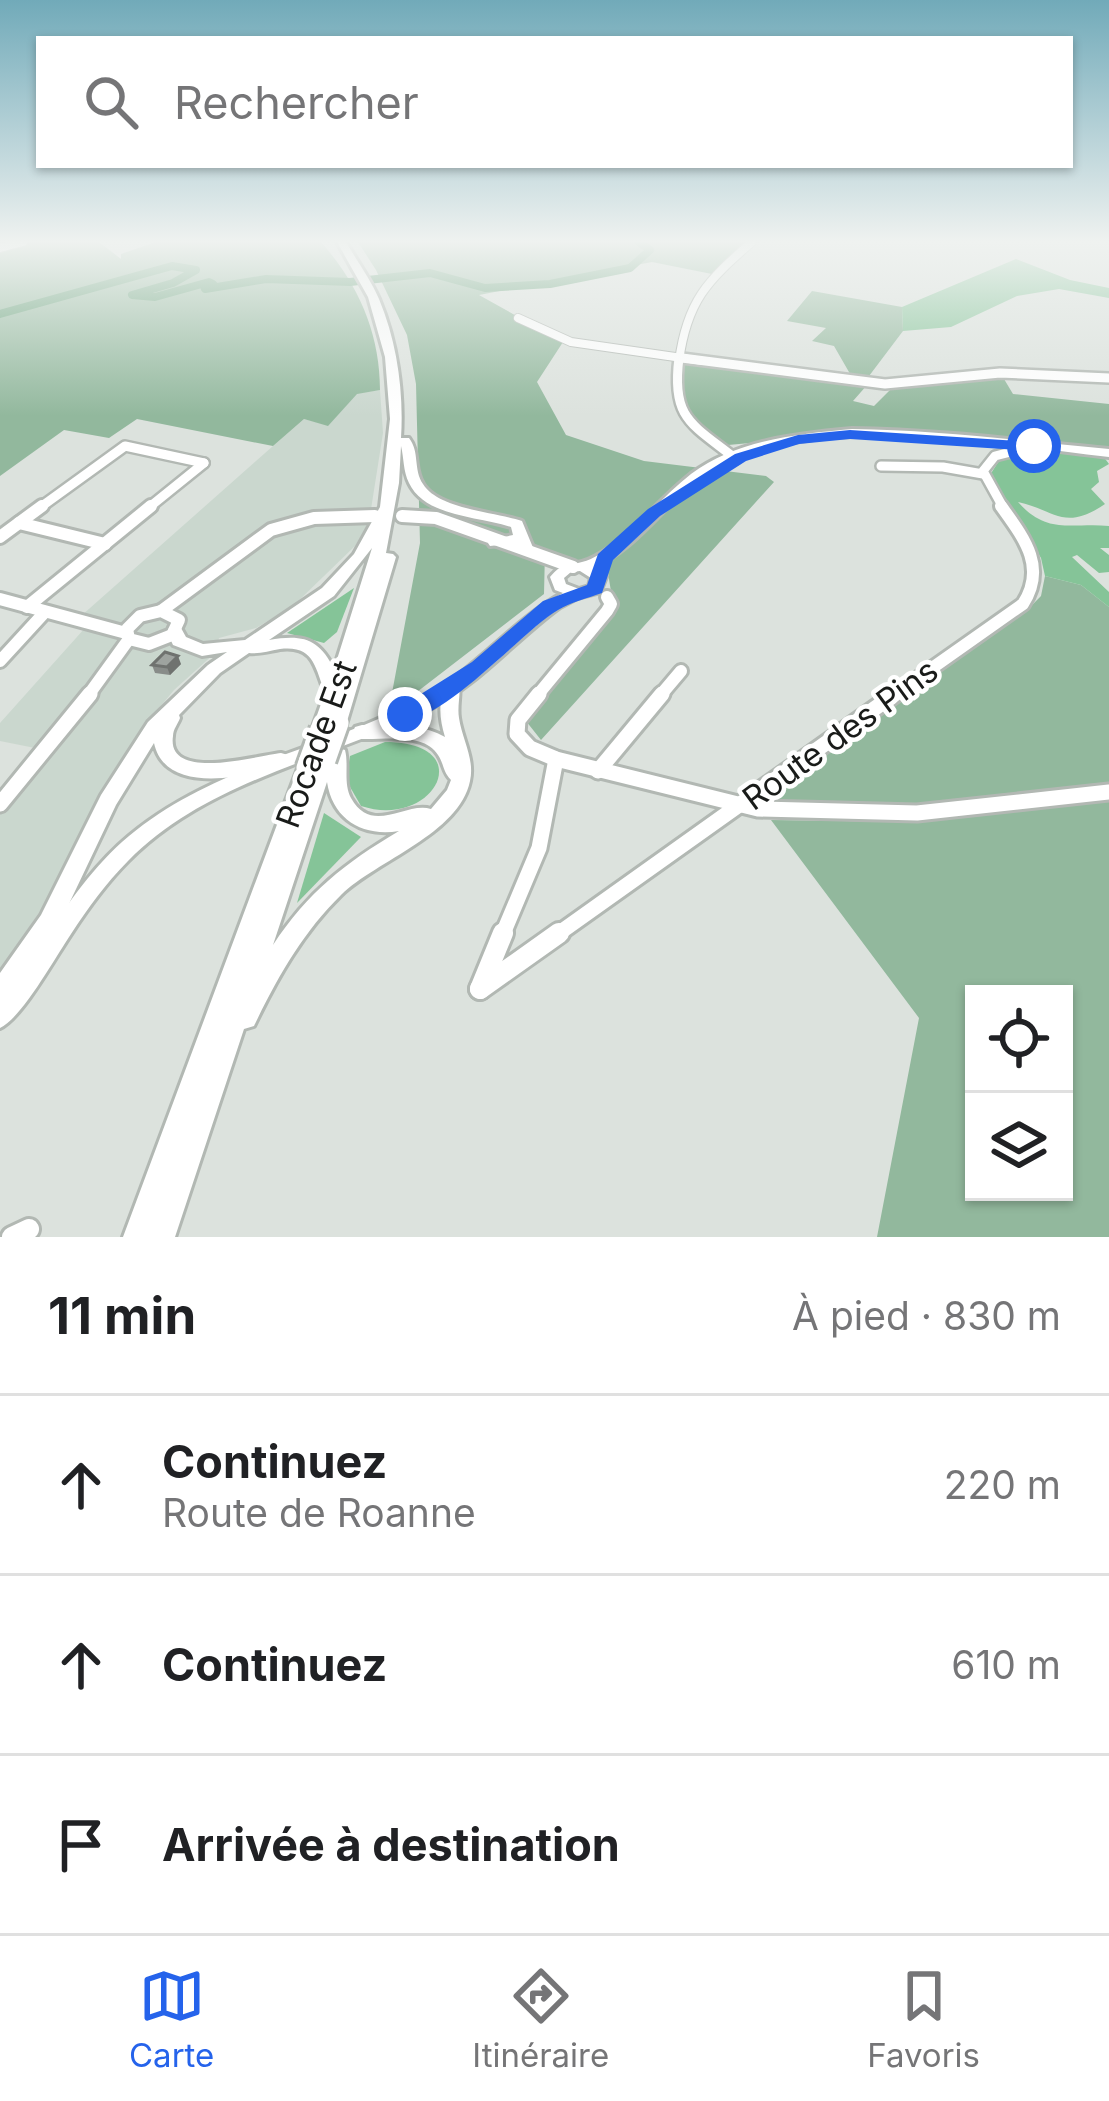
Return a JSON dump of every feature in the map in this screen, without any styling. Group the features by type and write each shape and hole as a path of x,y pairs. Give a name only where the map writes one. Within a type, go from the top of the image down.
{"highway":[{"name":"Rocade Est","path":"341,717 362,608 388,514 395,390 375,300"},
{"name":"Rocade Est","path":"138,1237 341,717 386,566 404,441 397,340 378,300"},
{"path":"404,441 410,447 409,474 416,490 438,502 512,522 520,527 512,543"},
{"path":"0,997 49,922 108,801 155,727 197,683 341,578 388,514"},
{"path":"176,624 187,648 212,650 274,630"},
{"path":"281,760 219,771 190,770 169,757 163,736 173,715 202,685 258,648 296,644 318,652 328,664 341,717 323,761 337,800 356,818 402,823 443,799 453,766 439,742 341,717"},
{"path":"228,1040 239,1029 284,946 316,906 354,870 446,806 458,791 462,761 446,707 453,687"},
{"name":"Rocade Est","path":"160,1237 323,761"}],"main road":[{"path":"0,1017 109,867 155,825 223,783 281,760 341,717 453,687 582,582 654,513 733,455 825,436 898,435 1109,453"},
{"path":"0,997 42,954"}],"street":[{"path":"699,300 688,314 677,360 678,409 692,427 733,455"},
{"path":"518,318 571,342 677,360 885,384 975,374 1109,378"},
{"path":"0,537 125,446 204,463 27,607"},
{"path":"881,466 943,466 983,474 989,459 1034,446"},
{"name":"Route des Pins","path":"556,759 556,790 545,832 480,989 1032,593 1035,562 983,474"},
{"path":"105,626 161,611 188,598 246,549 297,525 388,514 420,517 512,543 611,604 516,723 524,744 556,759 737,807 917,813 1109,791"},
{"path":"19,523 105,544"},
{"path":"512,543 582,582"},
{"path":"0,599 105,626 133,639 176,624 188,598"},
{"path":"161,611 176,624"},
{"path":"0,662 45,612"},
{"path":"0,804 122,656 133,639 134,620"},
{"path":"598,771 681,671"}],"shaded area":[{"path":"380,390 383,433 369,522 355,546 293,606 256,628 219,638 215,653 174,690 140,731 97,798 48,899 0,971 0,790 35,748 0,741 0,723 93,619 81,616 273,446 304,419 328,425 357,393"}],"green space":[{"path":"0,300 359,300 365,311 376,349 380,390 357,394 328,426 304,419 273,446 137,419 109,438 64,430 0,476"},
{"path":"390,300 487,300 563,342 537,382 566,435 644,461 766,476 774,482 541,740 526,721 614,610 608,573 545,551 544,594 413,695 392,693 420,543 416,384 407,335"},
{"path":"805,300 861,300 902,307 903,331 866,380 853,379 834,346 812,341 826,328 787,321"},
{"path":"919,300 1009,300 951,327 903,331 902,307"},
{"path":"681,361 868,384 853,401 874,406 894,386 1001,374 1013,394 1109,404 1109,449 881,431 728,445 703,431 683,410"},
{"path":"1042,450 1103,456 1109,464 1097,471 1099,482 1091,489 1105,504 1091,512 1069,518 1018,502 1050,523 1109,526 1109,548 1100,548 1109,555 1109,572 1099,573 1077,555 1072,557 1109,592 1109,607 1081,585 1045,576 1041,558 990,475 1000,459"},
{"path":"1045,576 1081,585 1109,607 1109,787 929,807 757,805 1030,607 1041,596"},
{"path":"354,588 337,632 324,643 287,633"},
{"path":"385,742 415,746 432,755 439,769 436,783 409,806 387,810 361,806 346,780 350,756"},
{"path":"1109,796 1109,1237 877,1237 919,1018 771,820 916,822 1068,797"},
{"path":"324,813 361,837 297,903"}],"building":[{"path":"165,652 178,656 167,667 152,665"}],"waterway":[{"path":"0,314 51,300"}],"route":[{"path":"405,714 480,667 550,606 595,589 605,558 654,513 741,457 798,440 850,434 1034,446"}]}
